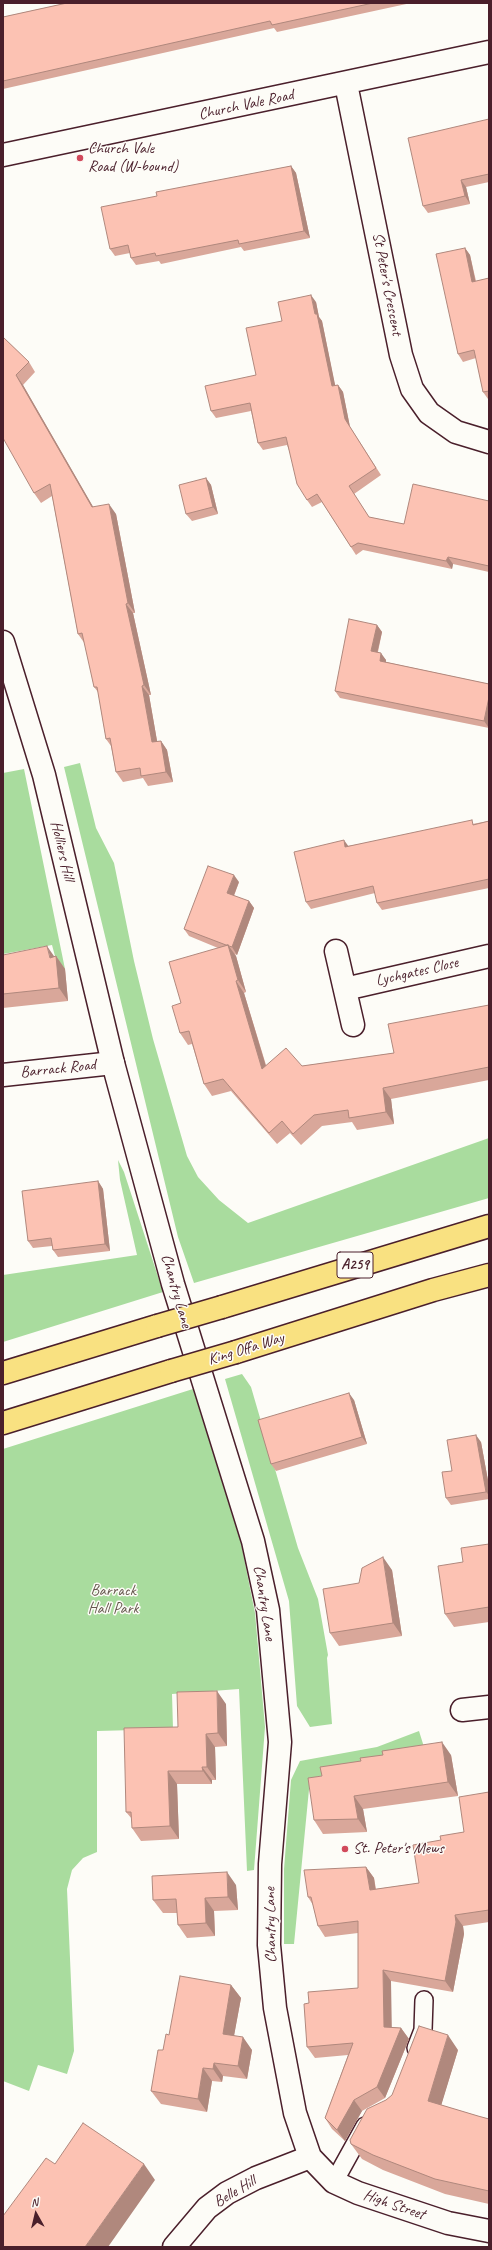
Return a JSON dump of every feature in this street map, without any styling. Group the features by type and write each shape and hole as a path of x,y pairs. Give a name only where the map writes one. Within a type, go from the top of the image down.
{"highway":[{"name":"A259","path":"3,1373 489,1226"},
{"name":"King Offa Way","path":"3,1423 433,1290 489,1275"}],"main road":[{"name":"Church Vale Road","path":"3,155 346,84 489,52"},
{"name":"St Peter's Crescent","path":"346,84 401,355 412,389 429,413 456,432 489,442"},
{"name":"Holliers Hill","path":"3,642 44,776 113,1063"},
{"path":"336,951 353,1025"},
{"name":"Lychgates Close","path":"345,989 489,956"},
{"name":"Barrack Road","path":"3,1075 113,1063"},
{"name":"Chantry Lane","path":"113,1063 173,1284 253,1541 268,1610 280,1742 270,1864 269,1945 275,2008 295,2113 310,2157"},
{"path":"462,1710 489,1707"},
{"name":"High Street","path":"310,2157 334,2182 358,2193 448,2223 489,2232"},
{"name":"Belle Hill","path":"174,2247 207,2208 227,2193 256,2178 310,2157"}],"lane":[{"path":"409,2065 423,2030 424,2000"},
{"path":"334,2182 370,2116 376,2114"}],"green space":[{"path":"80,763 96,828 114,863 134,961 153,1039 187,1156 198,1177 219,1200 248,1223 489,1138 489,1198 194,1283 178,1237 64,767"},
{"path":"24,769 65,969 59,971 52,945 3,954 3,773"},
{"path":"118,1160 124,1172 163,1292 3,1342 3,1275 137,1255 120,1180"},
{"path":"242,1374 251,1387 298,1548 318,1599 328,1655 332,1724 310,1727 297,1706 289,1601 225,1379"},
{"name":"Barrack Hall Park","path":"193,1389 241,1543 255,1613 265,1727 254,1870 247,1871 239,1689 172,1694 173,1729 97,1731 97,1852 83,1858 72,1870 67,1889 74,2051 67,2074 38,2065 29,2091 3,2081 3,1449"},
{"path":"419,1731 424,1747 310,1779 294,1944 284,1944 284,1869 291,1780 300,1761 377,1747"}],"building":[{"path":"67,3 373,3 272,25 270,21 3,81 3,17"},
{"path":"489,119 489,174 461,180 465,196 423,206 408,138"},
{"path":"291,166 304,231 239,244 238,240 156,256 155,253 131,258 128,245 110,249 101,207 157,196 156,192"},
{"path":"465,248 472,282 489,278 489,391 483,392 474,350 458,354 436,254"},
{"path":"311,295 315,314 317,314 332,386 338,385 345,419 376,468 349,486 369,517 404,524 413,484 489,501 489,566 448,557 446,561 358,543 351,547 317,494 307,500 297,484 286,437 258,443 250,403 211,411 205,386 256,375 246,328 282,321 278,302"},
{"path":"3,337 29,362 16,375 92,507 109,504 128,603 126,604 144,685 142,686 152,742 161,741 166,772 141,776 140,768 116,772 110,738 106,739 97,687 94,687 82,633 78,634 50,484 34,493 3,438"},
{"path":"206,478 213,507 186,514 179,485"},
{"path":"349,619 377,625 371,651 381,653 380,661 489,684 489,697 484,721 335,691"},
{"path":"472,820 473,825 489,821 489,879 377,903 373,886 306,902 294,852 344,840 345,847"},
{"path":"208,866 234,875 227,893 249,901 232,947 184,929"},
{"path":"228,945 238,980 236,981 262,1069 286,1048 302,1066 394,1053 388,1024 489,1005 489,1067 383,1088 386,1112 349,1118 348,1110 314,1115 293,1134 282,1121 269,1133 223,1079 204,1084 189,1031 180,1033 172,1006 181,1003 169,962"},
{"path":"47,946 50,958 56,956 59,988 3,994 3,955"},
{"path":"98,1181 105,1244 53,1250 51,1238 28,1241 22,1191"},
{"path":"349,1393 362,1437 271,1464 258,1420"},
{"path":"476,1435 486,1492 446,1498 442,1472 452,1471 447,1440"},
{"path":"489,1544 489,1607 445,1614 438,1566 463,1562 461,1548"},
{"path":"383,1557 393,1623 330,1633 323,1589 359,1583 362,1568"},
{"path":"217,1691 218,1733 206,1734 207,1767 202,1767 203,1771 168,1771 170,1826 132,1828 131,1812 126,1812 124,1728 178,1727 177,1692"},
{"path":"442,1742 448,1782 354,1796 358,1819 314,1820 308,1778 322,1776 320,1767 361,1761 360,1758 383,1755 382,1751"},
{"path":"489,1792 489,1910 455,1915 456,1922 445,1981 383,1970 384,2027 401,2028 377,2087 354,2100 337,2130 325,2118 353,2043 307,2047 304,2004 309,2003 308,1992 358,1988 358,1921 318,1926 311,1897 308,1897 304,1870 366,1867 370,1890 419,1883 413,1845 441,1840 440,1836 464,1832 459,1797"},
{"path":"227,1872 228,1897 205,1898 206,1923 178,1925 176,1899 153,1900 152,1876"},
{"path":"180,1976 231,1985 223,2034 243,2037 238,2066 214,2063 213,2069 203,2068 198,2099 151,2091 158,2050 163,2050 166,2034 169,2035"},
{"path":"419,2026 448,2035 428,2101 489,2119 489,2191 435,2179 373,2155 351,2144 350,2140 367,2109 386,2100 392,2095"},
{"path":"83,2123 144,2164 85,2247 3,2247 3,2216 46,2158 55,2164"}],"place":[{"name":"Church Vale Road (W-bound)","path":"80,158"},
{"name":"St. Peter's Mews","path":"345,1849"}]}
